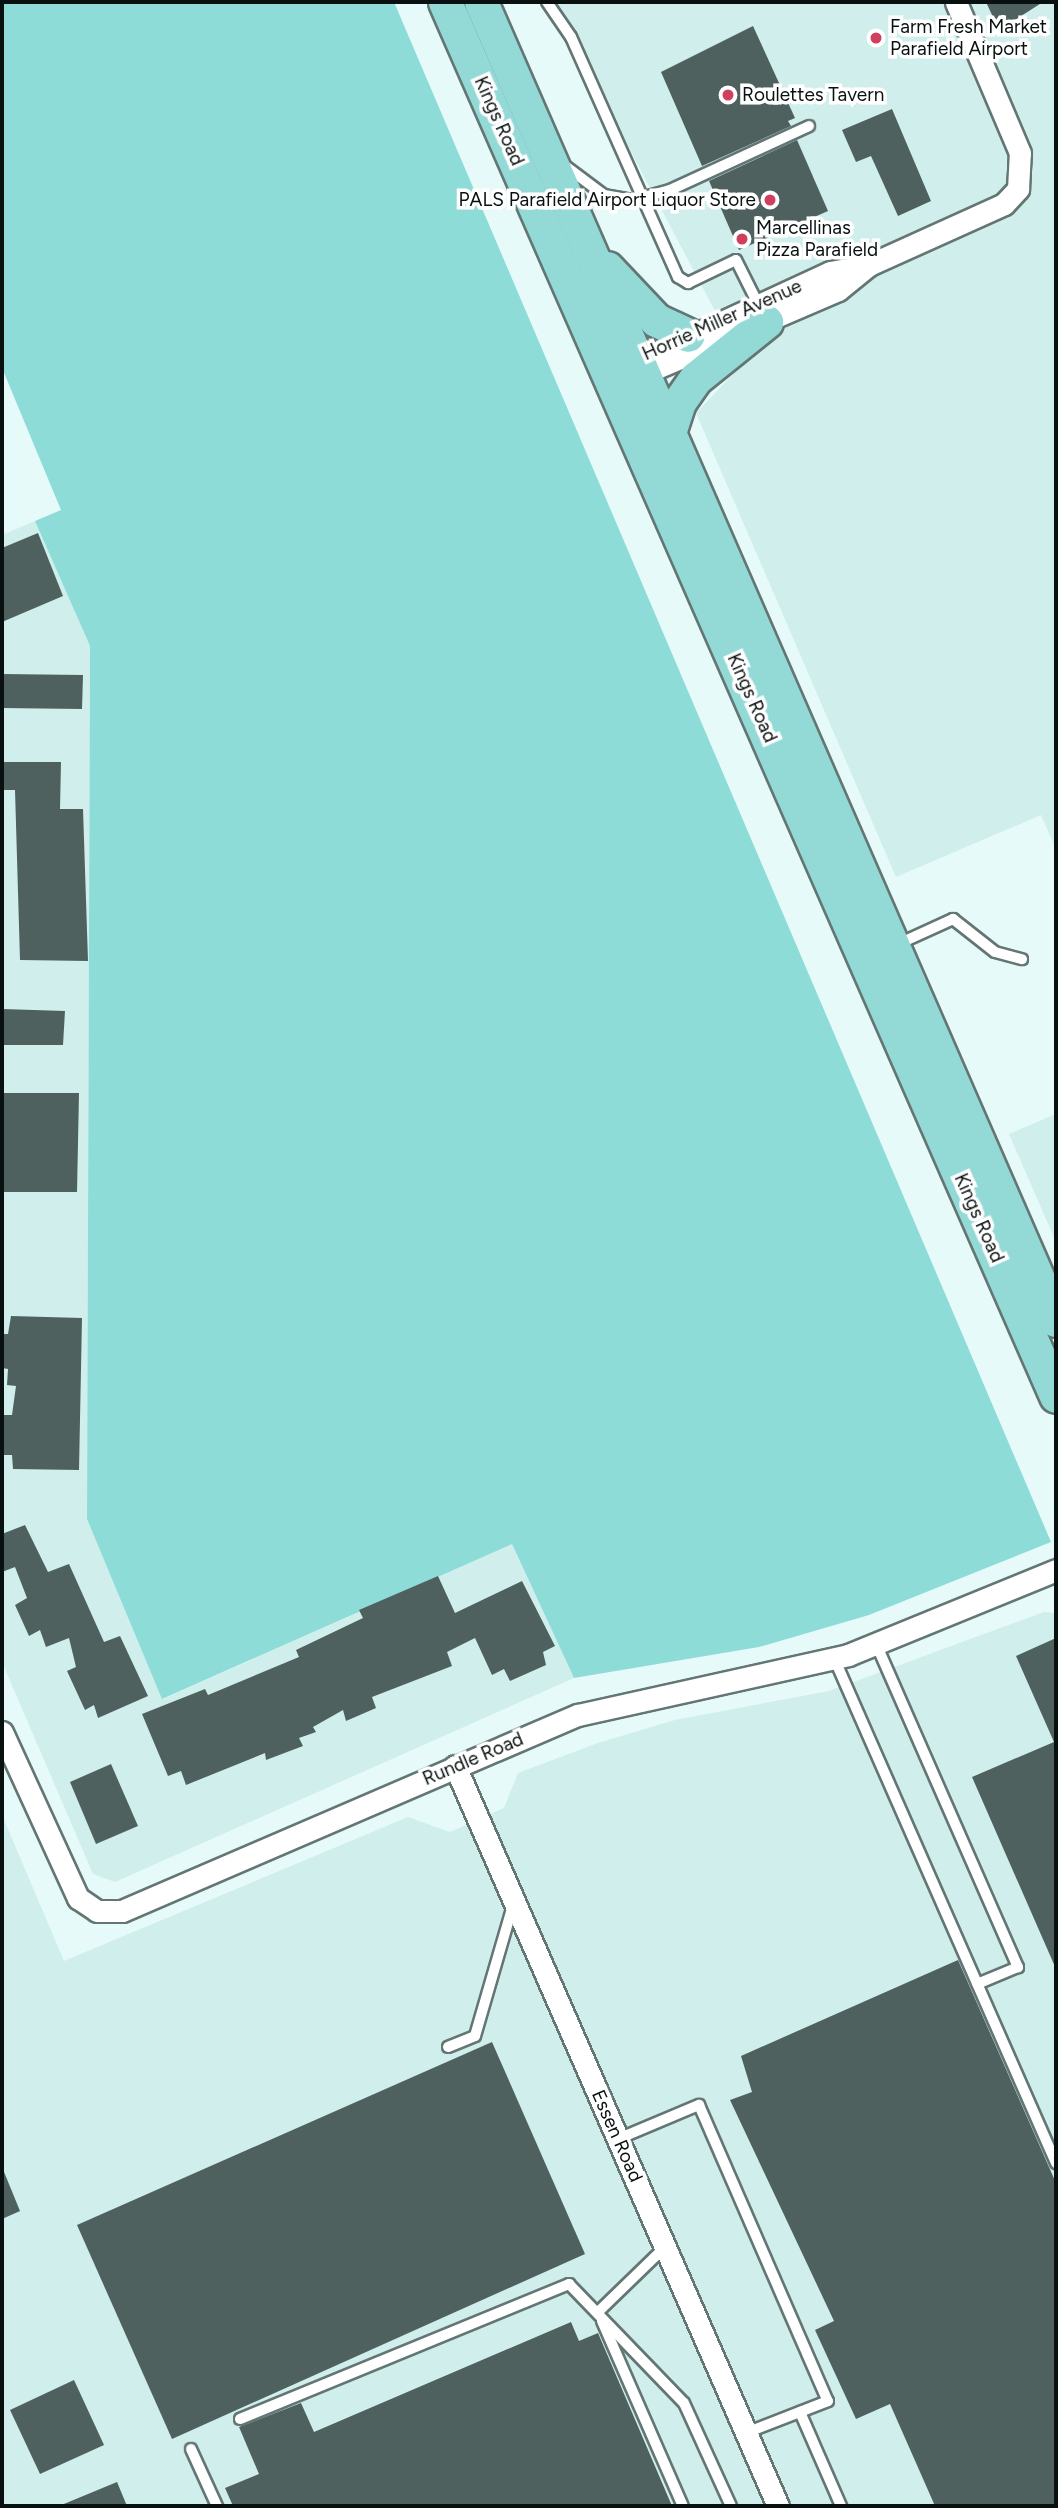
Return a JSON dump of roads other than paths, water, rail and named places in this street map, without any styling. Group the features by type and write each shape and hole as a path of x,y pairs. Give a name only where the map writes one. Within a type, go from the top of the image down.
{"main road":[{"name":"Kings Road","path":"445,2 631,371 669,433 1056,1320"},
{"name":"Kings Road","path":"491,12 538,132 586,242 631,371 1056,1396"},
{"path":"586,242 656,320 688,335"},
{"path":"669,433 679,402 696,378 762,312"}],"street":[{"name":"Horrie Miller Avenue","path":"631,371 688,335 838,290 869,265 1004,204 1018,189 1020,153 956,2"},
{"name":"Horrie Miller Avenue","path":"631,371 762,312"},
{"name":"Rundle Road","path":"2,1732 78,1898 110,1913 455,1766 621,1703 834,1658 877,1646 1056,1570"},
{"name":"Essen Road","path":"455,1766 778,2506"}],"lane":[{"path":"547,2 571,37 678,277 688,283 736,260 762,312"},
{"path":"538,132 562,163 604,195 621,201 644,198 691,181 809,126"},
{"path":"894,947 953,919 995,952 1023,959"},
{"path":"877,1646 1018,1966 977,1984"},
{"path":"834,1658 1056,2163"},
{"path":"448,2047 475,2036 514,1902"},
{"path":"618,2139 699,2105 828,2401 746,2433"},
{"path":"598,2312 665,2248"},
{"path":"240,2419 569,2284 684,2403 729,2504 716,2506"},
{"path":"598,2312 683,2506"},
{"path":"800,2412 841,2506"},
{"path":"191,2449 217,2506"}],"place":[{"name":"Farm Fresh Market Parafield Airport","path":"876,38"},
{"name":"Roulettes Tavern","path":"728,95"},
{"name":"PALS Parafield Airport Liquor Store","path":"770,200"},
{"name":"Marcellinas Pizza Parafield","path":"742,239"}]}
